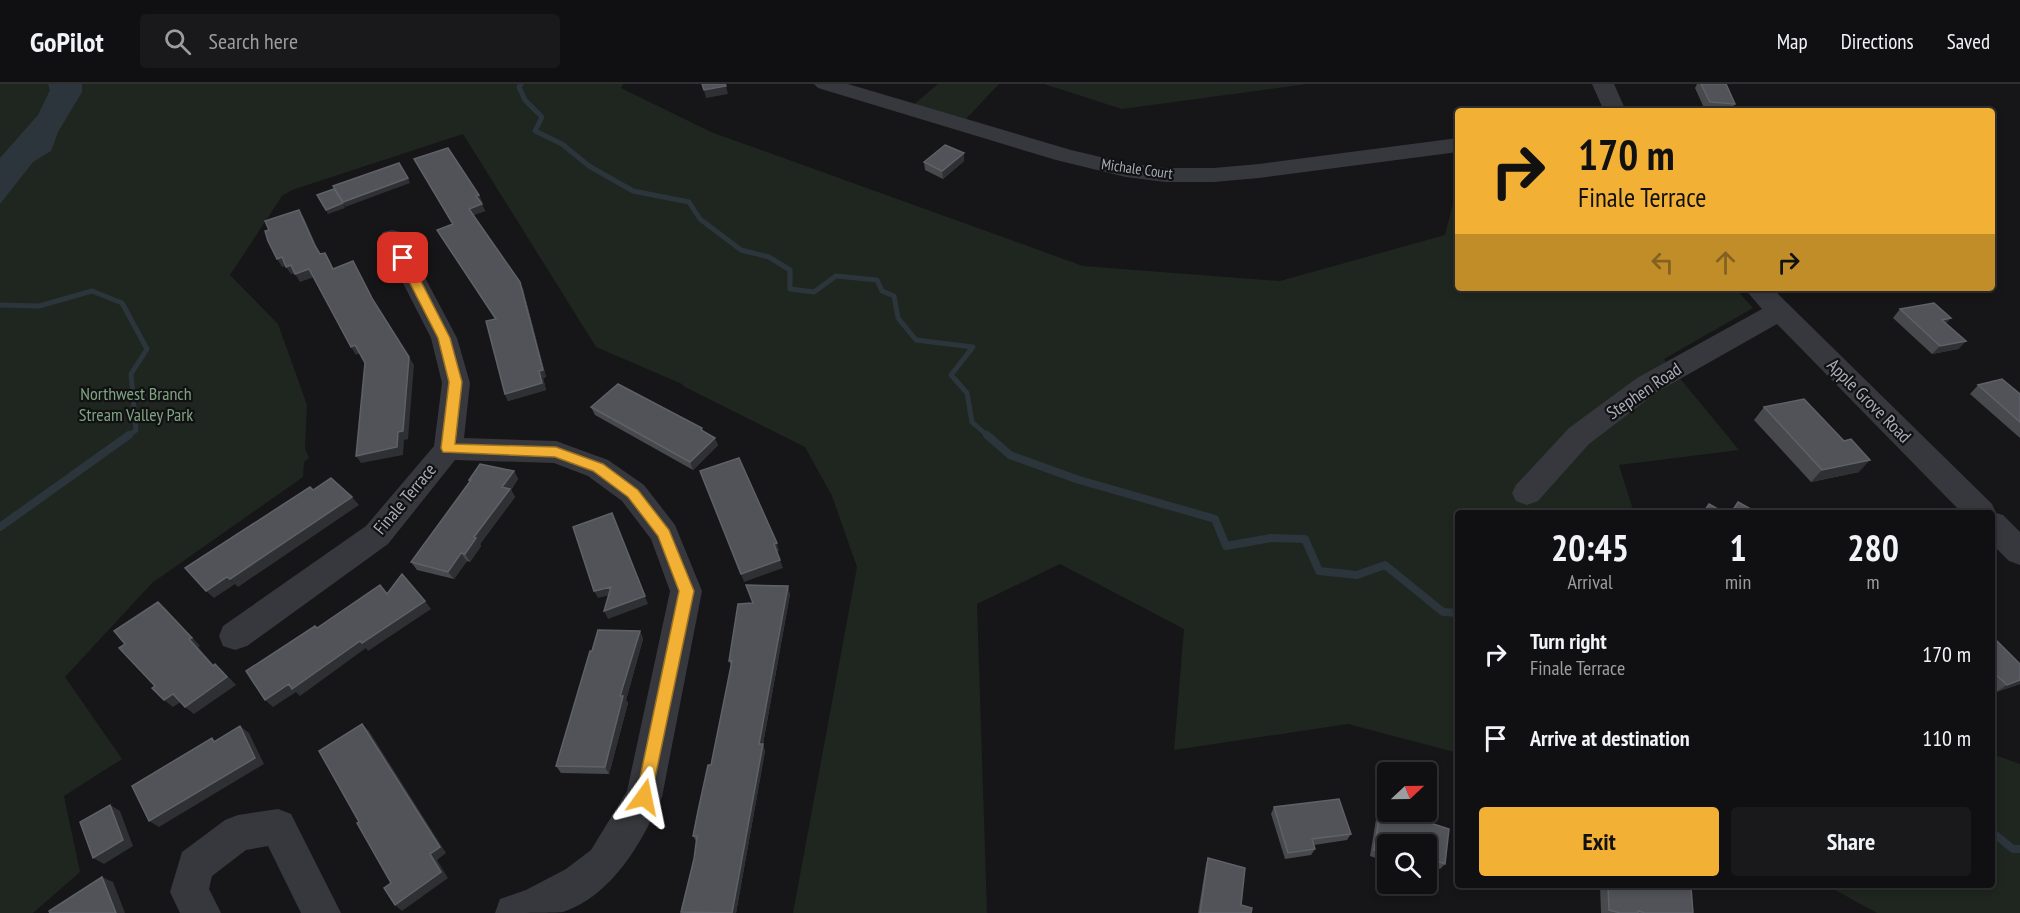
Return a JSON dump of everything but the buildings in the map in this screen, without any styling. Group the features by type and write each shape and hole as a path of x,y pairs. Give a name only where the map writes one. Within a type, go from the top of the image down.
{"street":[{"name":"Michale Court","path":"825,84 1064,155 1126,170 1165,175 1214,175 1259,171 1455,145"},
{"path":"1603,84 1614,108"},
{"name":"Finale Terrace","path":"235,636 377,535 448,448 456,382 444,338 392,238"},
{"name":"Apple Grove Road","path":"1760,291 1978,510"},
{"name":"Stephen Road","path":"1527,493 1579,436 1647,385 1779,311"},
{"path":"448,448 556,452 598,468 633,493 664,534 686,591 644,797 604,863 580,883 532,908 514,913"},
{"path":"1995,527 2020,552"},
{"path":"202,913 189,892 195,865 238,833 278,827 322,913"}],"green space":[{"name":"Northwest Branch Stream Valley Park","path":"0,84 623,84 621,88 711,132 1083,266 1280,281 1445,235 1455,196 1455,291 1738,291 1753,308 1664,359 1739,450 1619,465 1633,510 1455,510 1455,752 1348,724 1174,750 1184,629 1060,564 977,604 987,913 793,913 857,567 832,496 805,447 682,384 596,347 463,134 292,190 282,196 230,275 278,324 307,405 305,448 309,458 304,462 303,477 152,583 65,677 122,759 64,796 80,872 33,913 0,913"},
{"path":"938,84 999,84 964,121 912,106"},
{"path":"1044,84 1307,84 1122,109"},
{"path":"1995,755 2020,764 2020,913 1877,913 1831,888 1995,888"}],"shaded area":[{"path":"48,84 82,84 82,92 58,132 51,151 33,162 0,204 0,158 38,115 50,90"}],"waterway":[{"path":"521,84 519,87 525,100 542,117 535,131 562,144 589,166 633,191 689,202 700,219 741,250 769,257 790,270 790,289 814,292 836,276 877,280 882,291 894,296 898,318 916,340 973,347 951,375 967,393 972,422 989,437"},
{"path":"0,305 39,306 92,291 122,303 147,349 131,374 136,430 127,437"},
{"path":"0,527 129,435"},
{"path":"987,435 1010,455 1076,479 1215,519 1226,546 1271,538 1305,539 1319,571 1357,575 1385,565 1443,612 1455,613"},
{"path":"1995,834 2013,849 2020,849"}],"route":[{"path":"403,258 444,338 456,382 448,448 498,448 556,452 598,468 633,493 664,534 686,591 644,797"}]}
